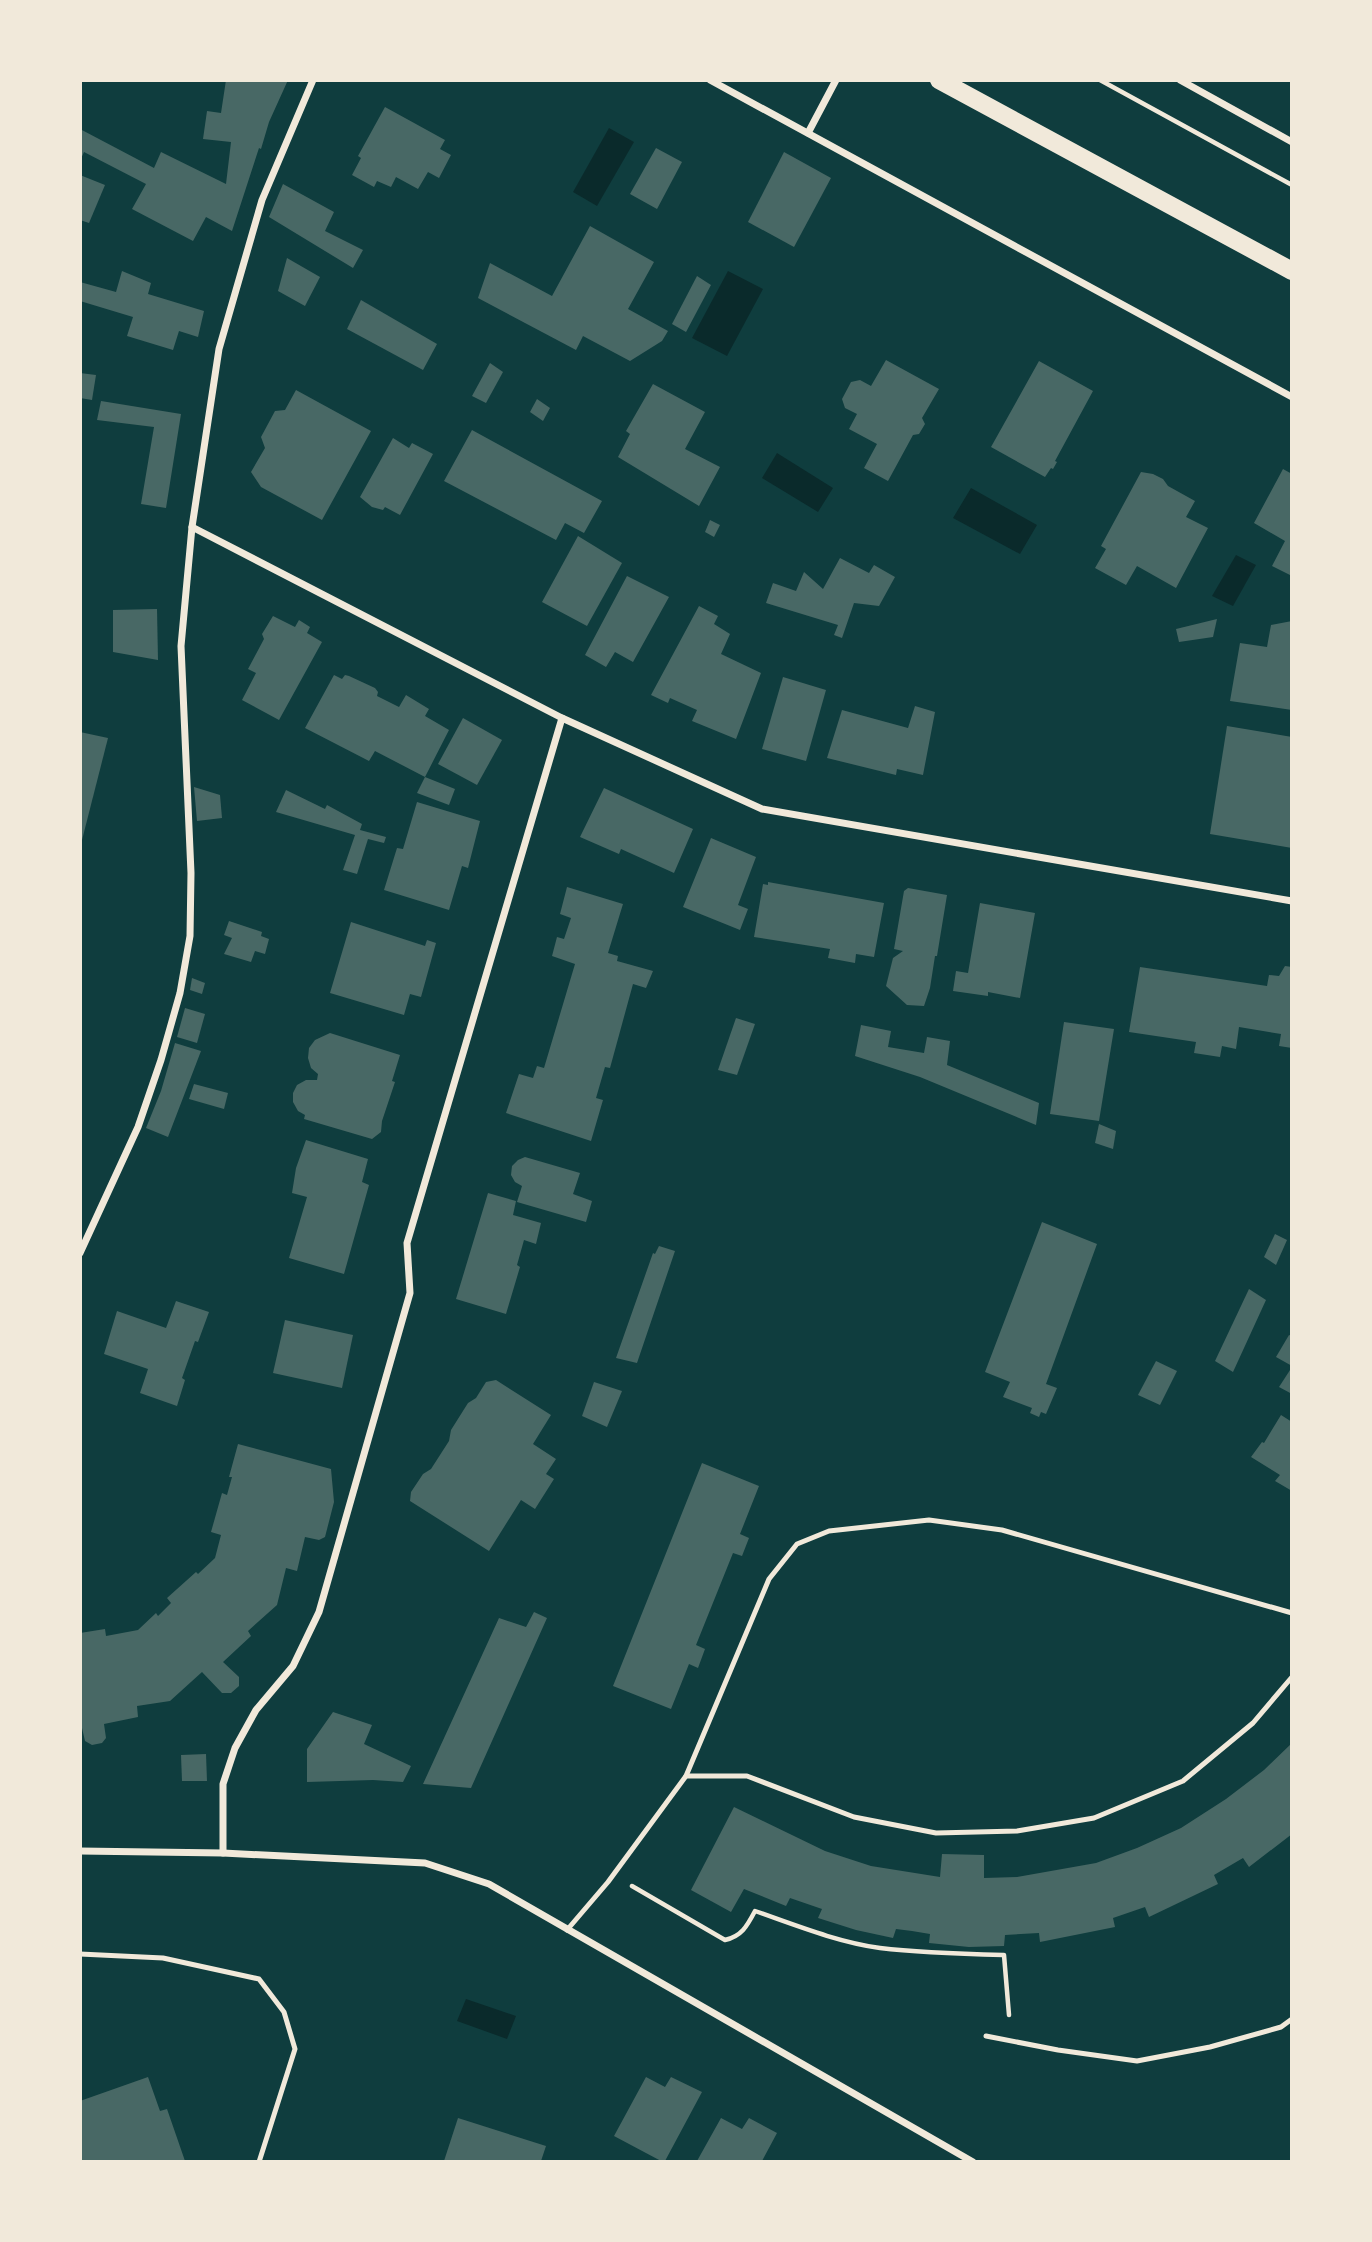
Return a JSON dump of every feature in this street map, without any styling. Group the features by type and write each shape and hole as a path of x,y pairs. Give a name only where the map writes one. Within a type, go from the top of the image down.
{"main road":[{"path":"939,80 1292,271"}],"street":[{"path":"80,1253 138,1128 162,1060 180,993 190,936 191,873 181,646 192,527 219,349 262,200 313,80"},
{"path":"710,80 1292,397"},
{"path":"808,133 836,80"},
{"path":"1180,80 1292,142"},
{"path":"192,527 562,718 762,809 1292,901"},
{"path":"223,1853 223,1784 235,1748 256,1710 293,1666 319,1612 410,1293 407,1243 562,718"},
{"path":"80,1851 223,1853 425,1863 489,1884 973,2161"}],"lane":[{"path":"567,1930 614,1873 686,1776 769,1579 797,1544 830,1531 929,1520 1002,1530 1292,1613"},
{"path":"686,1776 747,1776 854,1817 936,1833 1017,1831 1094,1818 1183,1781 1253,1723 1292,1677"},
{"path":"80,1954 163,1958 260,1979 284,2012 295,2049 259,2161"},
{"path":"986,2036 1137,2061 1281,2027 1292,2019"}],"path":[{"path":"1100,80 1292,185"},
{"path":"614,1873 725,1940 736,1937 746,1929 755,1911 824,1934 877,1947 1004,1955 1010,2041"}],"water":[{"path":"609,128 634,142 597,206 573,192"},
{"path":"728,271 763,289 727,356 692,338"},
{"path":"777,453 833,488 818,512 762,478"},
{"path":"971,488 1037,525 1020,554 953,518"},
{"path":"1236,555 1256,565 1233,606 1212,596"},
{"path":"466,1999 516,2016 507,2039 457,2021"}],"building":[{"path":"226,80 288,80 269,122 261,149 259,148 232,231 206,217 193,241 132,209 146,184 84,152 80,161 80,129 154,168 161,152 226,184 231,142 203,139 207,111 221,113"},
{"path":"385,107 445,140 440,149 451,155 439,178 428,172 418,189 396,177 391,187 377,181 374,187 352,175 361,158 358,156"},
{"path":"656,148 682,162 657,209 630,194"},
{"path":"784,152 831,178 794,247 748,222"},
{"path":"80,175 105,185 89,223 80,220"},
{"path":"283,184 334,212 325,231 363,250 353,268 269,217"},
{"path":"590,226 654,262 628,309 668,331 662,341 630,361 583,336 576,350 478,298 490,263 552,296"},
{"path":"287,258 320,277 305,306 278,291"},
{"path":"122,271 151,283 148,294 204,311 198,337 179,331 173,350 127,336 133,317 80,301 80,282 116,292"},
{"path":"697,276 711,285 686,332 672,324"},
{"path":"361,300 437,344 423,370 347,329"},
{"path":"886,360 939,389 922,418 925,424 919,434 913,435 888,481 864,468 877,444 849,429 857,414 845,408 842,399 851,382 860,380 871,386"},
{"path":"1039,361 1093,391 1055,461 1057,462 1045,477 991,447"},
{"path":"490,363 503,372 486,403 472,396"},
{"path":"80,373 96,375 92,400 80,398"},
{"path":"653,384 705,412 685,449 720,467 699,506 618,457 630,434 626,431"},
{"path":"296,390 371,431 322,520 261,487 251,472 265,448 261,437 275,411 285,410"},
{"path":"537,399 550,408 543,421 530,412"},
{"path":"101,401 181,414 166,508 141,504 154,427 97,420"},
{"path":"472,430 602,501 584,533 565,523 556,540 444,481"},
{"path":"393,438 409,448 412,443 433,454 400,515 385,507 383,510 372,507 360,497"},
{"path":"1283,469 1292,474 1292,576 1272,566 1285,541 1254,523"},
{"path":"1141,472 1163,479 1168,486 1195,501 1186,517 1208,528 1176,588 1137,566 1126,585 1095,568 1106,549 1101,546"},
{"path":"710,520 720,525 714,537 705,532"},
{"path":"578,536 622,563 587,626 542,602"},
{"path":"840,558 869,573 874,565 895,577 879,606 854,603 842,638 834,635 838,625 766,603 773,583 796,591 804,572 823,589"},
{"path":"627,576 669,597 633,662 615,652 606,667 585,655"},
{"path":"699,606 718,616 714,624 730,634 721,654 761,673 736,739 692,721 697,710 670,698 668,703 651,695"},
{"path":"157,609 158,660 113,652 113,610"},
{"path":"273,616 295,627 299,620 310,627 307,633 322,642 279,720 242,700 256,673 248,669 264,639 262,634"},
{"path":"1217,619 1213,637 1179,642 1176,629"},
{"path":"1292,621 1292,710 1230,701 1240,643 1267,647 1271,625"},
{"path":"334,675 342,679 345,675 349,676 375,688 377,696 399,707 406,695 429,709 425,716 449,730 425,777 375,751 369,761 305,728"},
{"path":"783,677 826,690 806,761 762,749"},
{"path":"915,706 935,712 923,775 897,769 896,775 827,758 842,710 908,728"},
{"path":"463,718 502,740 477,785 438,764"},
{"path":"1227,726 1292,737 1292,848 1210,834"},
{"path":"80,732 108,738 81,844 80,844"},
{"path":"425,777 455,789 449,805 417,793"},
{"path":"194,787 220,795 222,818 197,821"},
{"path":"604,788 693,829 674,873 621,849 619,854 580,837"},
{"path":"286,790 325,809 327,805 362,824 360,830 386,837 384,843 368,839 357,874 343,870 355,835 276,812"},
{"path":"417,802 480,821 468,868 462,866 449,910 384,890 397,848 403,849"},
{"path":"711,838 756,857 738,905 748,909 740,930 683,907"},
{"path":"768,882 884,903 874,957 856,954 855,963 828,958 830,949 754,937 763,884 768,885"},
{"path":"567,887 623,904 608,953 618,956 617,961 653,971 646,988 633,984 610,1068 605,1067 596,1098 603,1100 591,1141 506,1113 519,1074 533,1078 537,1066 544,1068 575,964 552,956 557,937 564,939 571,918 560,914"},
{"path":"908,888 947,895 937,956 924,1006 907,1005 886,986 893,958 903,951 894,949 904,891"},
{"path":"980,903 1035,913 1020,998 988,992 988,996 953,991 956,971 968,973"},
{"path":"229,921 262,932 261,936 269,939 265,954 255,951 251,962 224,954 232,938 224,935"},
{"path":"351,922 425,946 427,940 436,943 421,997 410,994 404,1015 330,993"},
{"path":"1285,966 1292,967 1292,1048 1279,1046 1281,1034 1239,1027 1236,1049 1222,1046 1220,1057 1194,1053 1196,1042 1129,1032 1140,967 1267,986 1269,975 1279,976"},
{"path":"192,978 205,983 202,994 190,990"},
{"path":"185,1008 205,1014 197,1043 177,1037"},
{"path":"736,1018 755,1024 737,1075 718,1070"},
{"path":"1064,1022 1114,1029 1099,1121 1050,1114"},
{"path":"861,1025 891,1031 888,1047 924,1053 927,1037 950,1041 947,1065 1039,1103 1036,1125 920,1077 855,1056"},
{"path":"330,1033 400,1055 381,1132 372,1139 304,1119 305,1115 298,1111 293,1102 297,1085 306,1080 317,1080 318,1074 311,1068 308,1058 309,1048 315,1040"},
{"path":"175,1043 201,1051 168,1137 146,1128 161,1091"},
{"path":"194,1084 228,1093 224,1109 189,1099"},
{"path":"1099,1124 1116,1131 1113,1149 1095,1143"},
{"path":"306,1140 368,1159 362,1182 369,1185 344,1274 289,1258 307,1197 292,1193 296,1168"},
{"path":"525,1157 580,1173 573,1194 592,1201 586,1222 517,1202 522,1186 515,1182 511,1175 512,1166"},
{"path":"488,1193 516,1201 513,1215 541,1223 536,1244 524,1240 517,1265 520,1267 506,1314 456,1299"},
{"path":"1042,1222 1097,1244 1046,1384 1057,1388 1046,1414 1041,1412 1039,1417 1030,1413 1032,1408 1003,1397 1010,1382 985,1372"},
{"path":"1275,1234 1287,1240 1276,1265 1264,1257"},
{"path":"659,1246 675,1251 637,1363 616,1358 653,1253 655,1254"},
{"path":"1249,1289 1266,1300 1233,1372 1215,1361"},
{"path":"176,1301 209,1312 182,1378 185,1380 177,1406 140,1393 148,1369 104,1354 117,1311 166,1328"},
{"path":"285,1320 353,1335 342,1388 273,1373"},
{"path":"1289,1335 1292,1336 1292,1366 1276,1357"},
{"path":"1156,1361 1177,1371 1160,1405 1138,1395"},
{"path":"1292,1367 1292,1394 1279,1387"},
{"path":"496,1380 551,1415 533,1444 556,1459 546,1474 554,1479 535,1509 521,1500 489,1551 410,1501 411,1492 423,1474 431,1469 449,1441 451,1430 468,1403 476,1398 486,1382"},
{"path":"594,1382 622,1391 607,1427 582,1416"},
{"path":"1281,1415 1292,1422 1292,1491 1275,1481 1280,1475 1251,1457 1262,1442 1264,1443"},
{"path":"238,1444 331,1469 334,1502 325,1537 319,1540 305,1537 297,1571 286,1568 277,1605 248,1631 251,1636 223,1662 239,1677 239,1686 231,1693 222,1693 202,1672 170,1701 137,1706 138,1717 104,1724 106,1738 102,1743 92,1745 85,1741 80,1728 80,1633 105,1629 106,1636 138,1630 171,1603 167,1598 215,1558 221,1535 211,1532 222,1493 227,1495"},
{"path":"702,1463 759,1486 740,1534 749,1538 742,1556 733,1553 696,1645 705,1649 698,1668 689,1664 671,1709 613,1686"},
{"path":"534,1612 547,1618 471,1788 423,1784 499,1618 526,1627"},
{"path":"333,1712 372,1725 364,1744 411,1766 403,1782 307,1782 307,1749"},
{"path":"1292,1743 1292,1834 1249,1867 1243,1858 1214,1875 1218,1884 1149,1917 1145,1907 1113,1918 1115,1927 1040,1942 1039,1933 1005,1935 1004,1946 969,1947 929,1943 930,1934 912,1931 896,1929 893,1938 856,1930 818,1918 822,1909 790,1898 786,1906 744,1889 731,1912 691,1890 734,1807 825,1851 871,1866 940,1877 942,1854 984,1855 984,1878 1017,1877 1096,1863 1181,1828 1264,1770"},
{"path":"206,1754 207,1781 182,1781 181,1755"},
{"path":"148,2077 160,2111 167,2109 185,2161 80,2161 80,2101"},
{"path":"646,2077 665,2087 671,2077 702,2092 665,2161 614,2136"},
{"path":"458,2118 546,2146 541,2161 444,2161"},
{"path":"721,2118 742,2129 749,2118 777,2133 762,2161 697,2161"}]}
